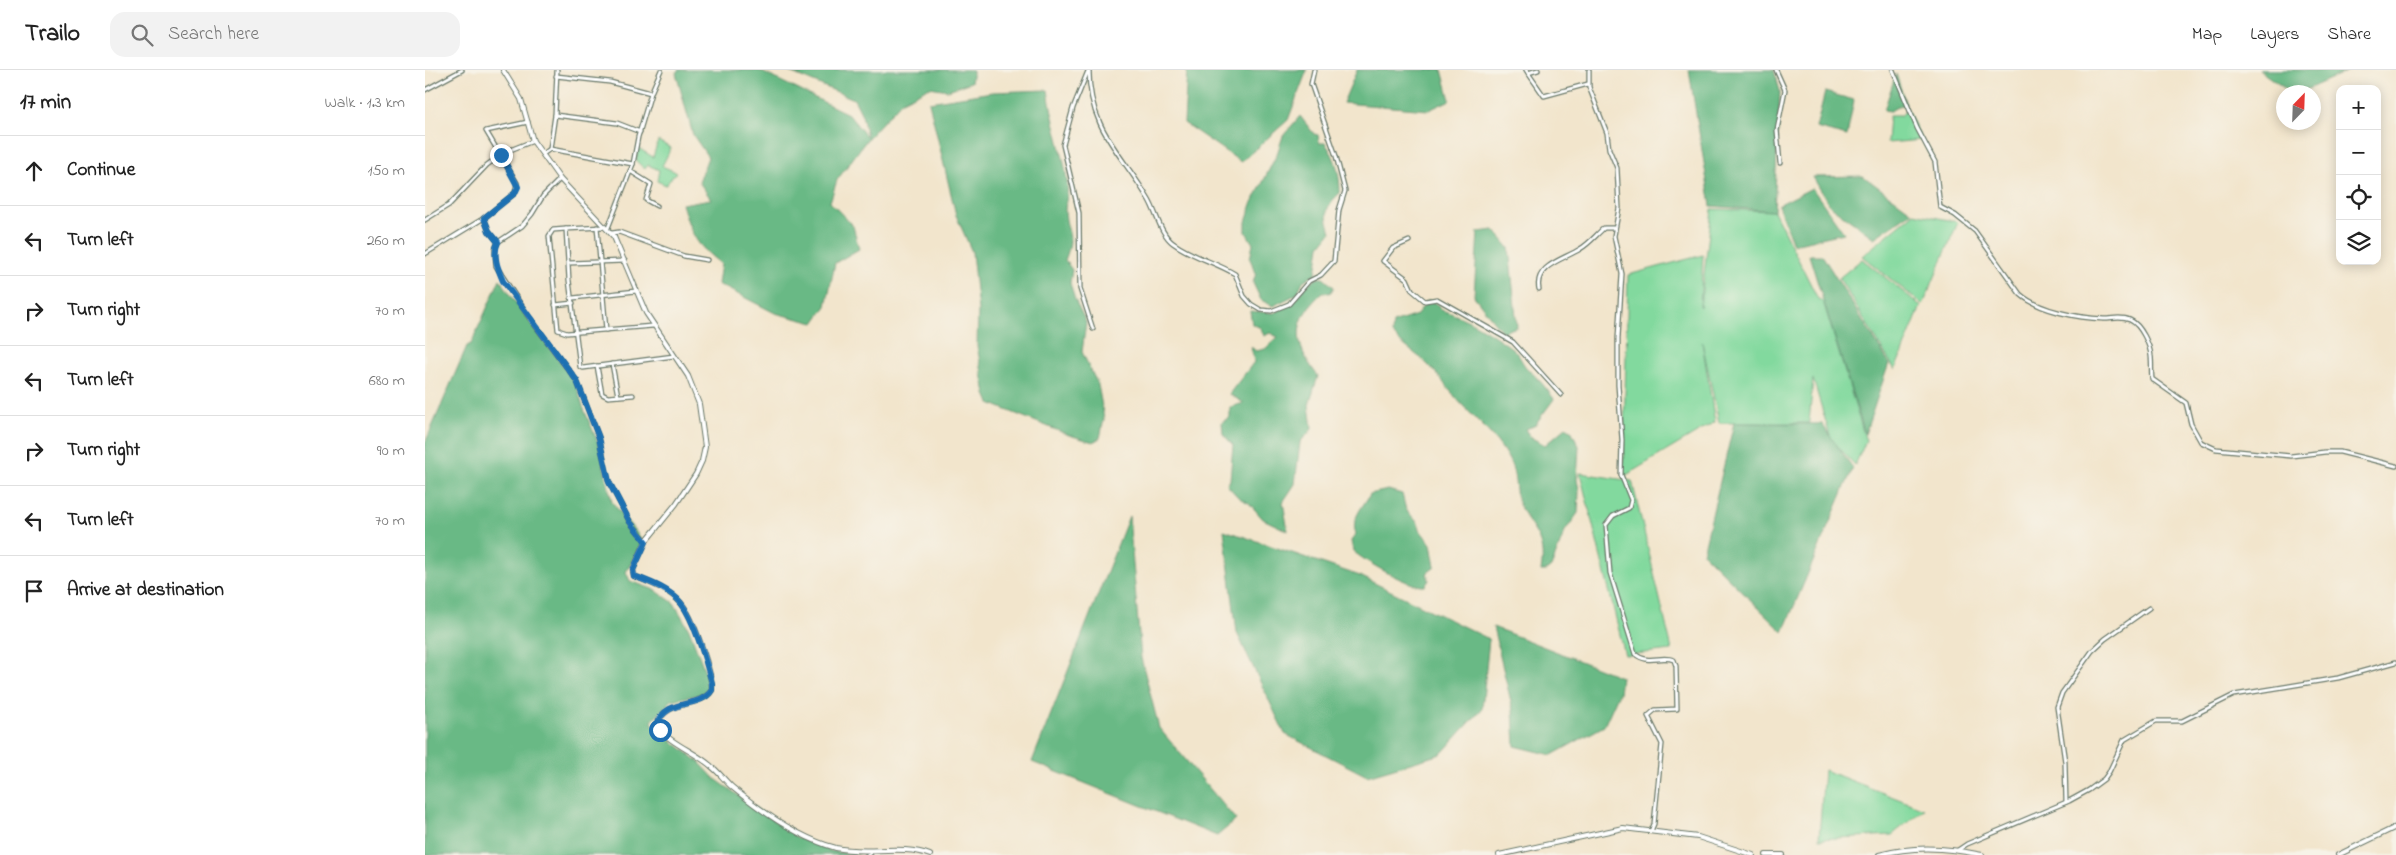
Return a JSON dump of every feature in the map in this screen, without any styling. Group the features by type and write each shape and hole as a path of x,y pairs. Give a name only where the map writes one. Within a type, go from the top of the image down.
{"street":[{"path":"425,90 462,70"},
{"path":"503,70 521,99 533,141 560,179 612,233 653,326 688,376 699,404 705,447 696,474 646,542 633,570 634,576 659,586 681,603 700,643 712,683 712,690 703,699 672,708 660,716 656,725 660,730 711,765 732,787 810,840 869,854 914,850 930,855"},
{"path":"550,149 555,115 557,70"},
{"path":"606,228 633,164 651,93 661,70"},
{"path":"1088,70 1089,85 1097,119 1104,136 1149,200 1166,237 1188,252 1235,274 1244,296 1251,304 1261,310 1271,311 1289,304 1309,281 1321,275 1334,261 1336,253 1339,210 1345,190 1336,156 1311,84 1314,70"},
{"path":"1088,70 1073,108 1063,145 1079,213 1080,289 1093,329"},
{"path":"1538,70 1527,71 1544,96 1589,84"},
{"path":"1589,70 1589,84 1607,133 1609,149 1617,164 1619,208 1615,228 1615,242 1622,274 1618,338 1618,384 1622,440 1621,476 1631,500 1629,508 1613,516 1607,525 1610,573 1635,654 1652,660 1670,658 1676,666 1677,709 1655,710 1648,716 1662,744 1654,824 1651,831"},
{"path":"1777,70 1785,90 1777,130 1780,164"},
{"path":"1893,70 1917,128 1935,162 1940,207 1955,215 1975,231 2020,294 2030,303 2067,313 2105,319 2125,319 2135,323 2141,330 2151,356 2152,379 2186,403 2191,424 2201,442 2216,449 2291,456 2340,452 2396,466"},
{"path":"557,76 610,82 651,93"},
{"path":"555,115 617,123 640,132"},
{"path":"425,254 484,218 517,191 517,183 486,131 528,122"},
{"path":"425,220 449,205 487,165 501,155 533,141"},
{"path":"543,154 550,149 633,164"},
{"path":"630,171 652,184 646,200 657,206"},
{"path":"560,179 543,196 532,214 521,226 498,242 495,249 496,266 503,281 577,381 599,438 609,482 630,522 646,542"},
{"path":"484,218 489,231 498,242"},
{"path":"597,227 606,330"},
{"path":"606,228 553,230 549,236 558,330 567,333 653,326"},
{"path":"1539,289 1538,283 1543,269 1582,248 1604,228 1615,228"},
{"path":"566,229 569,280 573,298 580,367 674,356"},
{"path":"612,233 619,232 684,256 707,260"},
{"path":"1409,241 1393,248 1383,261 1407,279 1412,290 1425,301 1437,299 1513,342 1561,395"},
{"path":"569,263 625,261"},
{"path":"573,298 636,291"},
{"path":"555,305 573,303"},
{"path":"612,364 618,396"},
{"path":"597,366 602,394 609,397 633,395"},
{"path":"2066,802 2065,762 2057,708 2062,693 2092,651 2105,639 2149,608"},
{"path":"1958,850 1967,844 2066,802 2104,779 2123,740 2156,721 2186,720 2234,695 2338,678 2396,662"},
{"path":"2338,855 2396,827"},
{"path":"1499,855 1612,828 1698,837 1753,855"},
{"path":"1879,855 1905,848 1958,850 1982,855"},
{"path":"1766,855 1783,855"}],"green space":[{"path":"678,70 758,70 848,114 867,137 862,115 854,99 785,70 973,70 971,82 948,90 930,87 902,101 868,138 837,180 830,202 853,226 859,249 835,263 826,306 814,323 775,313 718,284 721,264 695,238 682,204 711,199 699,182 708,157 693,135 676,73"},
{"path":"1187,70 1307,70 1288,120 1241,162 1184,123"},
{"path":"1357,70 1442,70 1450,100 1429,110 1343,103"},
{"path":"1689,70 1774,70 1780,91 1774,211 1711,206"},
{"path":"2259,70 2350,70 2317,85 2280,85"},
{"path":"1896,74 1906,105 1899,106 1890,111 1884,110"},
{"path":"1048,90 1067,185 1065,212 1070,240 1065,260 1072,270 1070,283 1075,300 1086,322 1082,352 1098,385 1104,419 1100,438 1093,442 1069,435 990,403 986,394 977,346 978,310 972,252 956,215 929,102 992,92"},
{"path":"1825,92 1854,100 1847,136 1816,128"},
{"path":"1907,109 1922,140 1887,143 1889,116 1901,116"},
{"path":"1300,116 1314,134 1318,135 1319,143 1325,143 1332,154 1338,173 1340,193 1327,211 1331,232 1320,246 1316,273 1303,281 1297,294 1273,306 1261,300 1253,283 1256,273 1250,259 1253,244 1246,232 1246,222 1252,204 1277,154 1283,136"},
{"path":"658,141 671,148 662,166 676,172 666,185 657,181 659,170 648,165 645,169 636,161 638,148 653,157"},
{"path":"1863,176 1912,212 1874,238 1830,206 1813,177"},
{"path":"1812,188 1844,233 1793,244 1778,205"},
{"path":"1712,209 1774,211 1818,299 1823,301 1866,441 1855,465 1831,439 1813,379 1809,423 1719,423 1702,342 1715,422 1623,477 1628,275 1703,255 1700,307"},
{"path":"1914,213 1958,222 1923,305 1862,256"},
{"path":"1494,230 1509,248 1517,327 1502,332 1474,296 1478,232"},
{"path":"1809,255 1822,255 1889,363 1865,434"},
{"path":"1862,259 1921,306 1895,370 1839,278"},
{"path":"1323,278 1334,287 1330,293 1323,292 1305,312 1299,332 1303,353 1318,376 1309,405 1312,429 1300,442 1295,484 1283,502 1288,531 1263,519 1249,503 1239,498 1227,485 1230,480 1233,445 1223,434 1222,422 1230,417 1230,407 1244,403 1229,394 1254,362 1251,347 1256,351 1265,349 1278,337 1270,333 1264,336 1261,328 1252,324 1250,311 1274,313 1295,300 1310,282"},
{"path":"500,279 575,381 583,407 599,445 612,502 644,542 626,572 630,581 655,590 674,603 689,629 709,682 708,693 672,700 652,721 654,727 698,761 714,778 798,838 831,851 859,855 425,855 425,443 467,346 471,344"},
{"path":"1428,300 1437,304 1441,310 1479,326 1513,349 1554,399 1534,426 1525,429 1530,437 1545,445 1566,427 1571,430 1579,446 1578,513 1565,531 1551,567 1546,571 1541,571 1542,550 1540,542 1519,504 1512,465 1503,450 1434,370 1392,334 1393,323 1417,315"},
{"path":"1734,423 1822,424 1853,468 1783,632 1703,553"},
{"path":"1580,473 1632,481 1672,650 1625,655"},
{"path":"1388,490 1402,494 1406,510 1418,523 1419,529 1431,544 1435,567 1427,573 1429,580 1425,586 1409,583 1377,567 1353,551 1351,541 1356,534 1355,523 1358,513 1370,494"},
{"path":"1129,516 1141,658 1159,728 1236,820 1217,836 1032,762"},
{"path":"1224,530 1360,576 1489,639 1482,709 1441,754 1367,776 1285,734 1237,633"},
{"path":"1493,627 1621,677 1619,693 1604,726 1552,755 1515,746 1513,710"},
{"path":"1824,770 1924,809 1892,835 1819,839"}],"route":[{"path":"501,155 518,187 515,193 484,218 489,231 498,242 495,249 496,266 503,281 577,381 590,419 599,438 609,482 630,522 646,542 633,570 634,576 659,586 681,603 700,643 712,683 712,690 703,699 672,708 660,716 656,725 660,730"}]}
